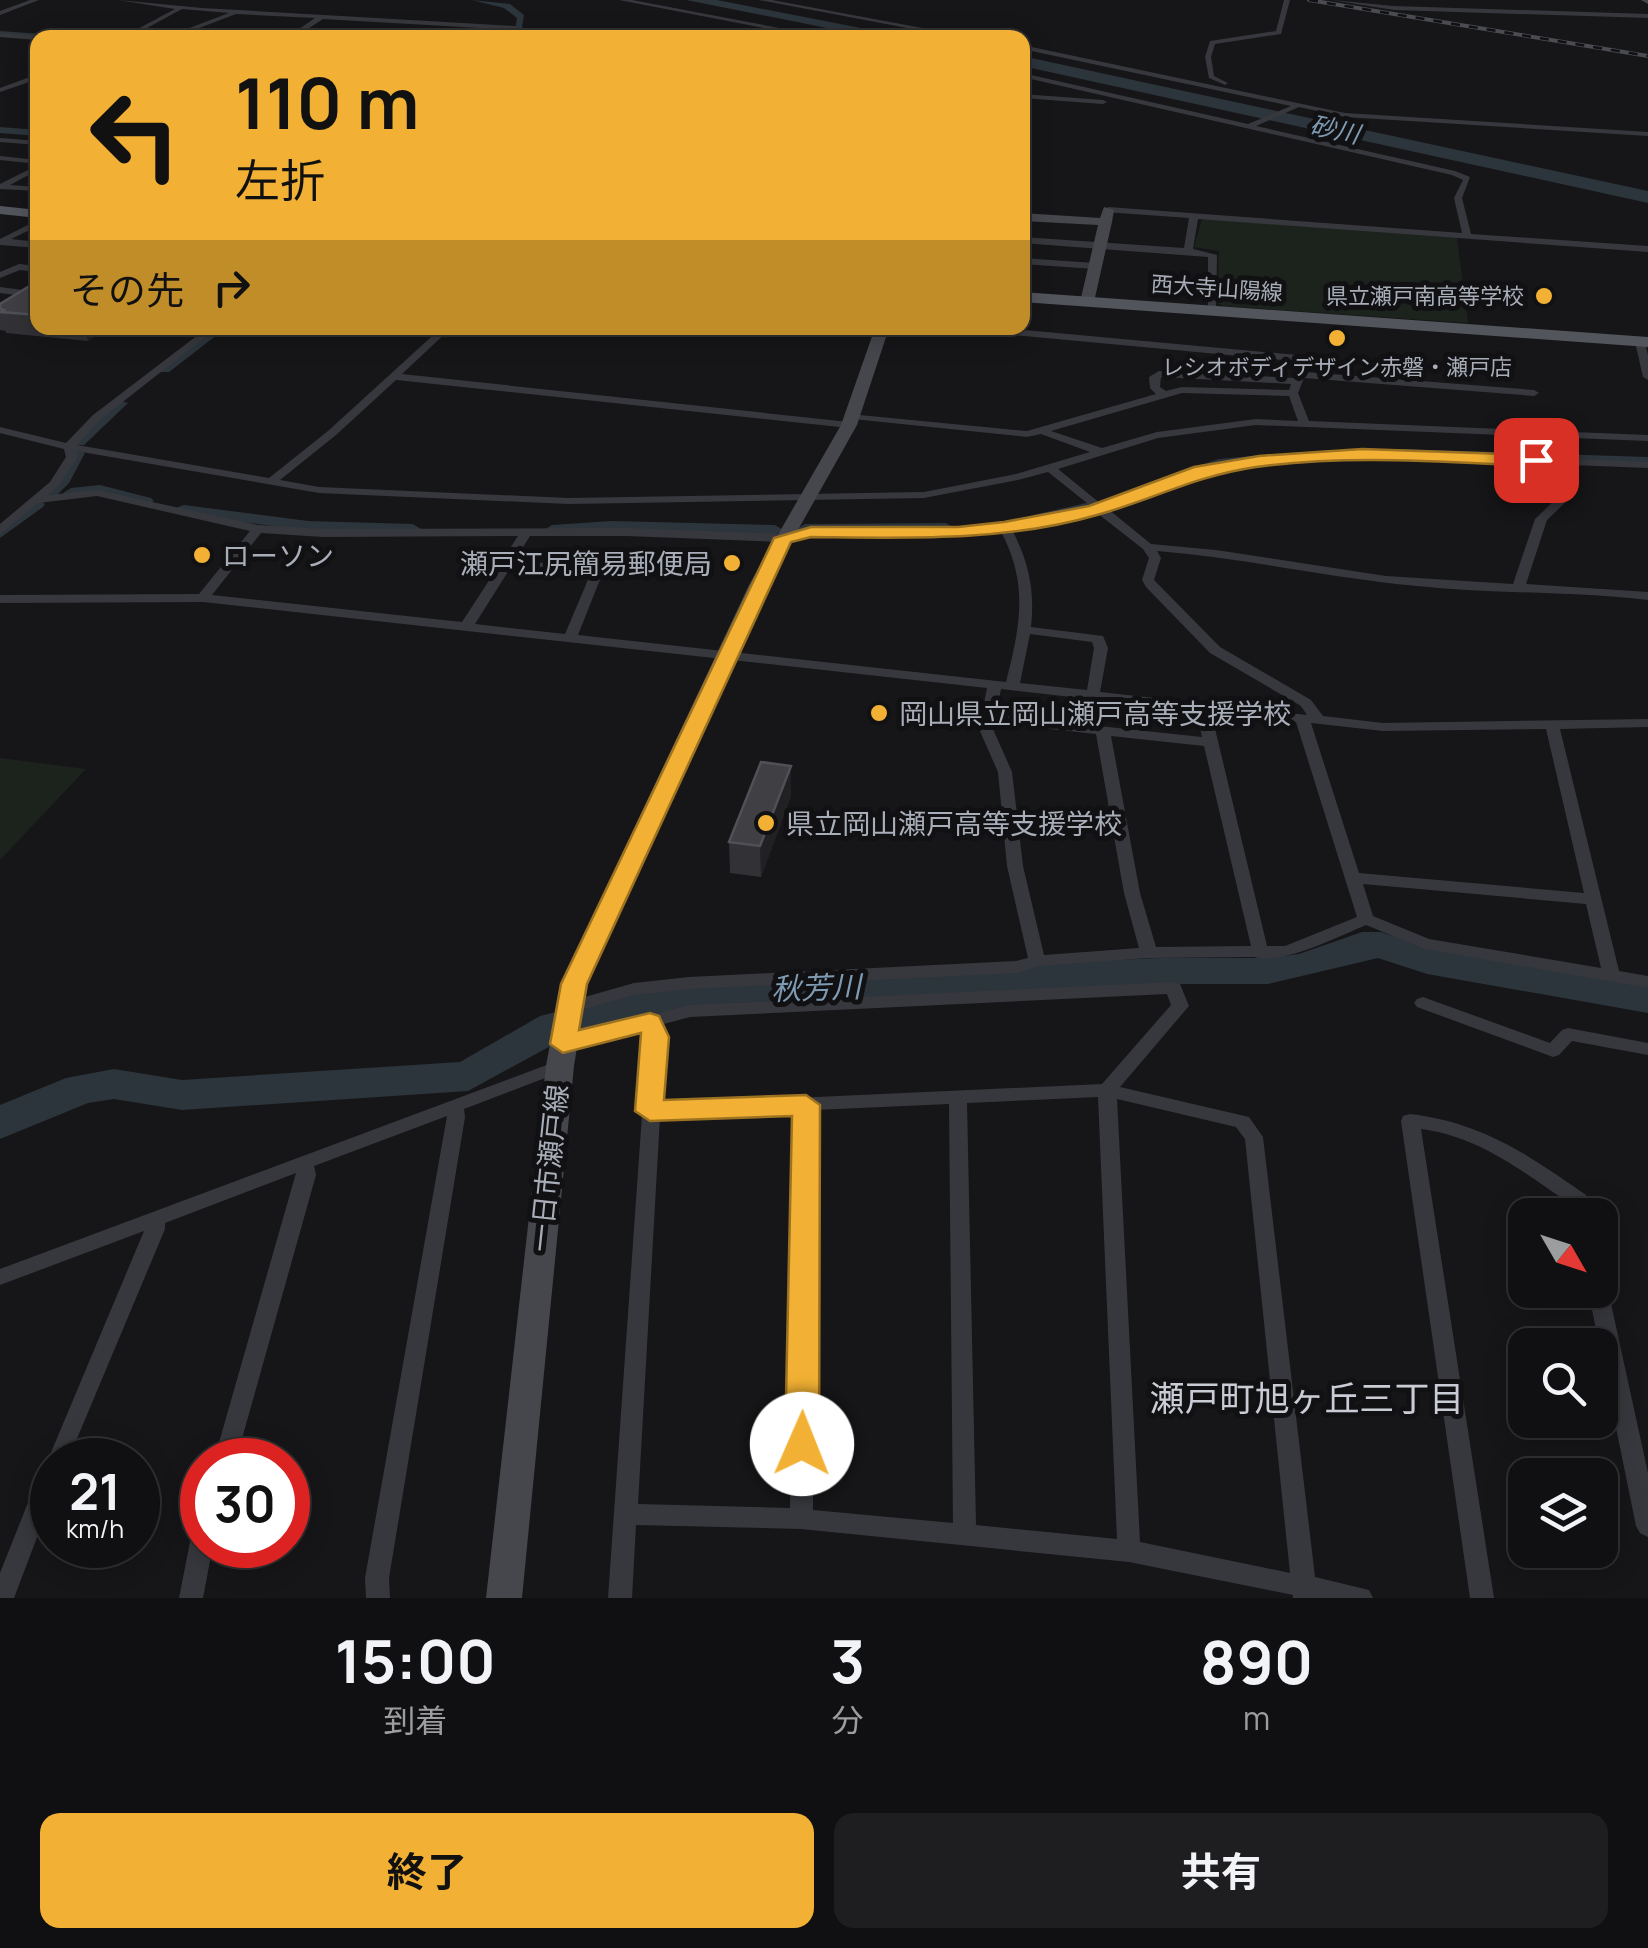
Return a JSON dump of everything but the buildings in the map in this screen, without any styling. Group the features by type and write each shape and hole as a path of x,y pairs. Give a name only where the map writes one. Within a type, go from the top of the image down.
{"main road":[{"path":"0,210 30,216"},
{"path":"1030,217 1107,216 1087,302"},
{"name":"西大寺山陽線","path":"1030,298 1644,342"},
{"name":"一日市瀬戸線","path":"504,1598 565,1034 574,984 784,538 851,420 879,335"}],"street":[{"path":"0,13 36,0"},
{"path":"121,0 182,8 518,30"},
{"path":"622,0 786,30"},
{"path":"762,0 929,30"},
{"path":"1262,96 1211,77 1210,46 1217,39 1279,32 1287,0"},
{"path":"1334,0 1394,8 1648,16"},
{"path":"140,30 182,8"},
{"path":"188,30 236,12"},
{"path":"301,30 320,18"},
{"path":"0,35 30,37"},
{"path":"1030,48 1389,120 1648,134"},
{"path":"1030,77 1429,165 1464,177 1467,180 1458,198 1467,236"},
{"path":"0,79 23,82"},
{"path":"0,90 30,81"},
{"path":"1030,97 1132,105 1250,126 1301,104"},
{"path":"0,140 30,142"},
{"path":"0,158 30,163"},
{"path":"0,187 30,169"},
{"path":"0,177 16,178"},
{"path":"0,187 30,188"},
{"path":"1107,216 1194,216 1648,249"},
{"path":"1188,251 1194,216"},
{"path":"1,241 30,223"},
{"path":"1,241 30,244"},
{"path":"1030,241 1213,255 1211,310"},
{"path":"1030,262 1095,266"},
{"path":"0,275 20,267 30,268"},
{"path":"0,290 30,295"},
{"path":"23,307 30,302"},
{"path":"1030,334 1298,358 1296,383 1304,421"},
{"path":"69,446 98,417 203,335"},
{"path":"272,481 332,433 438,335"},
{"path":"1644,342 1648,377"},
{"path":"1163,394 1155,388 1154,377 1160,374 1534,392"},
{"path":"392,376 1026,434 1044,432 1103,409 1163,394 1296,383"},
{"path":"0,430 319,490 569,500 924,495 1050,468 1157,435 1304,421 1648,438"},
{"path":"1044,432 1102,452"},
{"path":"0,530 38,500 66,468 72,456 69,446"},
{"path":"38,500 96,493 258,529 525,535 626,532 784,538 811,532 958,532 1004,528 1104,508 1194,472 1259,462 1362,454 1648,465"},
{"path":"1519,586 1541,519 1566,497 1562,487 1536,460"},
{"path":"1050,468 1148,547 1155,558 1148,580 1152,587 1215,650 1306,703 1366,920"},
{"path":"1004,528 1028,581 1026,630 986,729 1006,772 1015,866 1037,962"},
{"path":"203,598 258,529"},
{"path":"466,628 525,535"},
{"path":"1148,547 1206,550 1280,565 1422,583 1648,596"},
{"path":"508,563 597,572 570,638"},
{"path":"0,599 203,598 1310,719 1426,728 1648,723"},
{"path":"1026,630 1098,639 1101,648 1093,694"},
{"path":"1202,706 1261,954"},
{"path":"988,718 1208,742"},
{"path":"1552,726 1612,976"},
{"path":"1103,731 1132,893 1150,952"},
{"path":"1355,878 1594,899"},
{"path":"0,1276 454,1104 634,989 1017,967 1150,952 1261,954 1288,951 1366,920 1425,944 1648,982"},
{"path":"565,1034 720,1009 1174,988 1180,1006 1108,1090 1129,1551"},
{"path":"1423,1003 1553,1051 1568,1034 1648,1049"},
{"path":"620,1598 656,1037 650,1022"},
{"path":"650,1111 1108,1090 1242,1122 1254,1137 1304,1592"},
{"path":"958,1098 964,1533"},
{"path":"378,1598 377,1578 456,1117 454,1104"},
{"path":"801,1519 806,1105"},
{"path":"1482,1598 1410,1121 1468,1130 1508,1151 1576,1198"},
{"path":"232,1438 306,1175 303,1162"},
{"path":"66,1438 155,1230 154,1217"},
{"path":"1602,1308 1648,1526"},
{"path":"624,1514 801,1519 1129,1551 1304,1592 1361,1598"},
{"path":"2,1598 30,1526"},
{"path":"191,1598 197,1568"}],"shaded area":[{"path":"1202,219 1457,238 1468,323 1224,306 1217,303 1219,251 1194,247"},
{"path":"0,758 86,769 0,860"}],"waterway":[{"path":"476,0 507,6 521,17 520,30"},
{"name":"砂川","path":"693,0 860,30"},
{"path":"0,34 30,36"},
{"name":"砂川","path":"1030,63 1648,197"},
{"path":"0,130 30,132"},
{"path":"164,369 210,335"},
{"path":"79,442 121,403"},
{"path":"47,497 64,480 78,453"},
{"path":"1400,453 1648,461"},
{"path":"1177,475 1219,463 1261,459"},
{"path":"71,493 100,490 146,501"},
{"path":"0,533 37,504"},
{"path":"1039,518 1095,506"},
{"path":"184,510 308,526 413,529"},
{"path":"552,530 612,526 775,530"},
{"path":"805,529 946,528"},
{"name":"秋芳川","path":"0,1123 81,1089 114,1084 182,1095 468,1076 554,1026 676,997 739,990 1158,971 1268,971 1304,966 1362,945 1381,945 1427,961 1648,999"}],"railway":[{"path":"1309,0 1648,56"}],"place":[{"name":"県立瀬戸南高等学校","path":"1544,296"},
{"name":"レシオボディデザイン赤磐・瀬戸店","path":"1337,338"},
{"name":"ローソン","path":"202,555"},
{"name":"瀬戸江尻簡易郵便局","path":"732,563"},
{"name":"岡山県立岡山瀬戸高等支援学校","path":"879,713"},
{"name":"県立岡山瀬戸高等支援学校","path":"766,823"}],"district":[{"name":"瀬戸町旭ヶ丘三丁目","path":"1307,1398"}],"route":[{"path":"802,1444 806,1105 650,1111 656,1037 650,1022 563,1044 574,984 758,585 784,538 811,532 958,532 1004,528 1093,511 1194,472 1228,465 1362,454 1536,460"}]}
